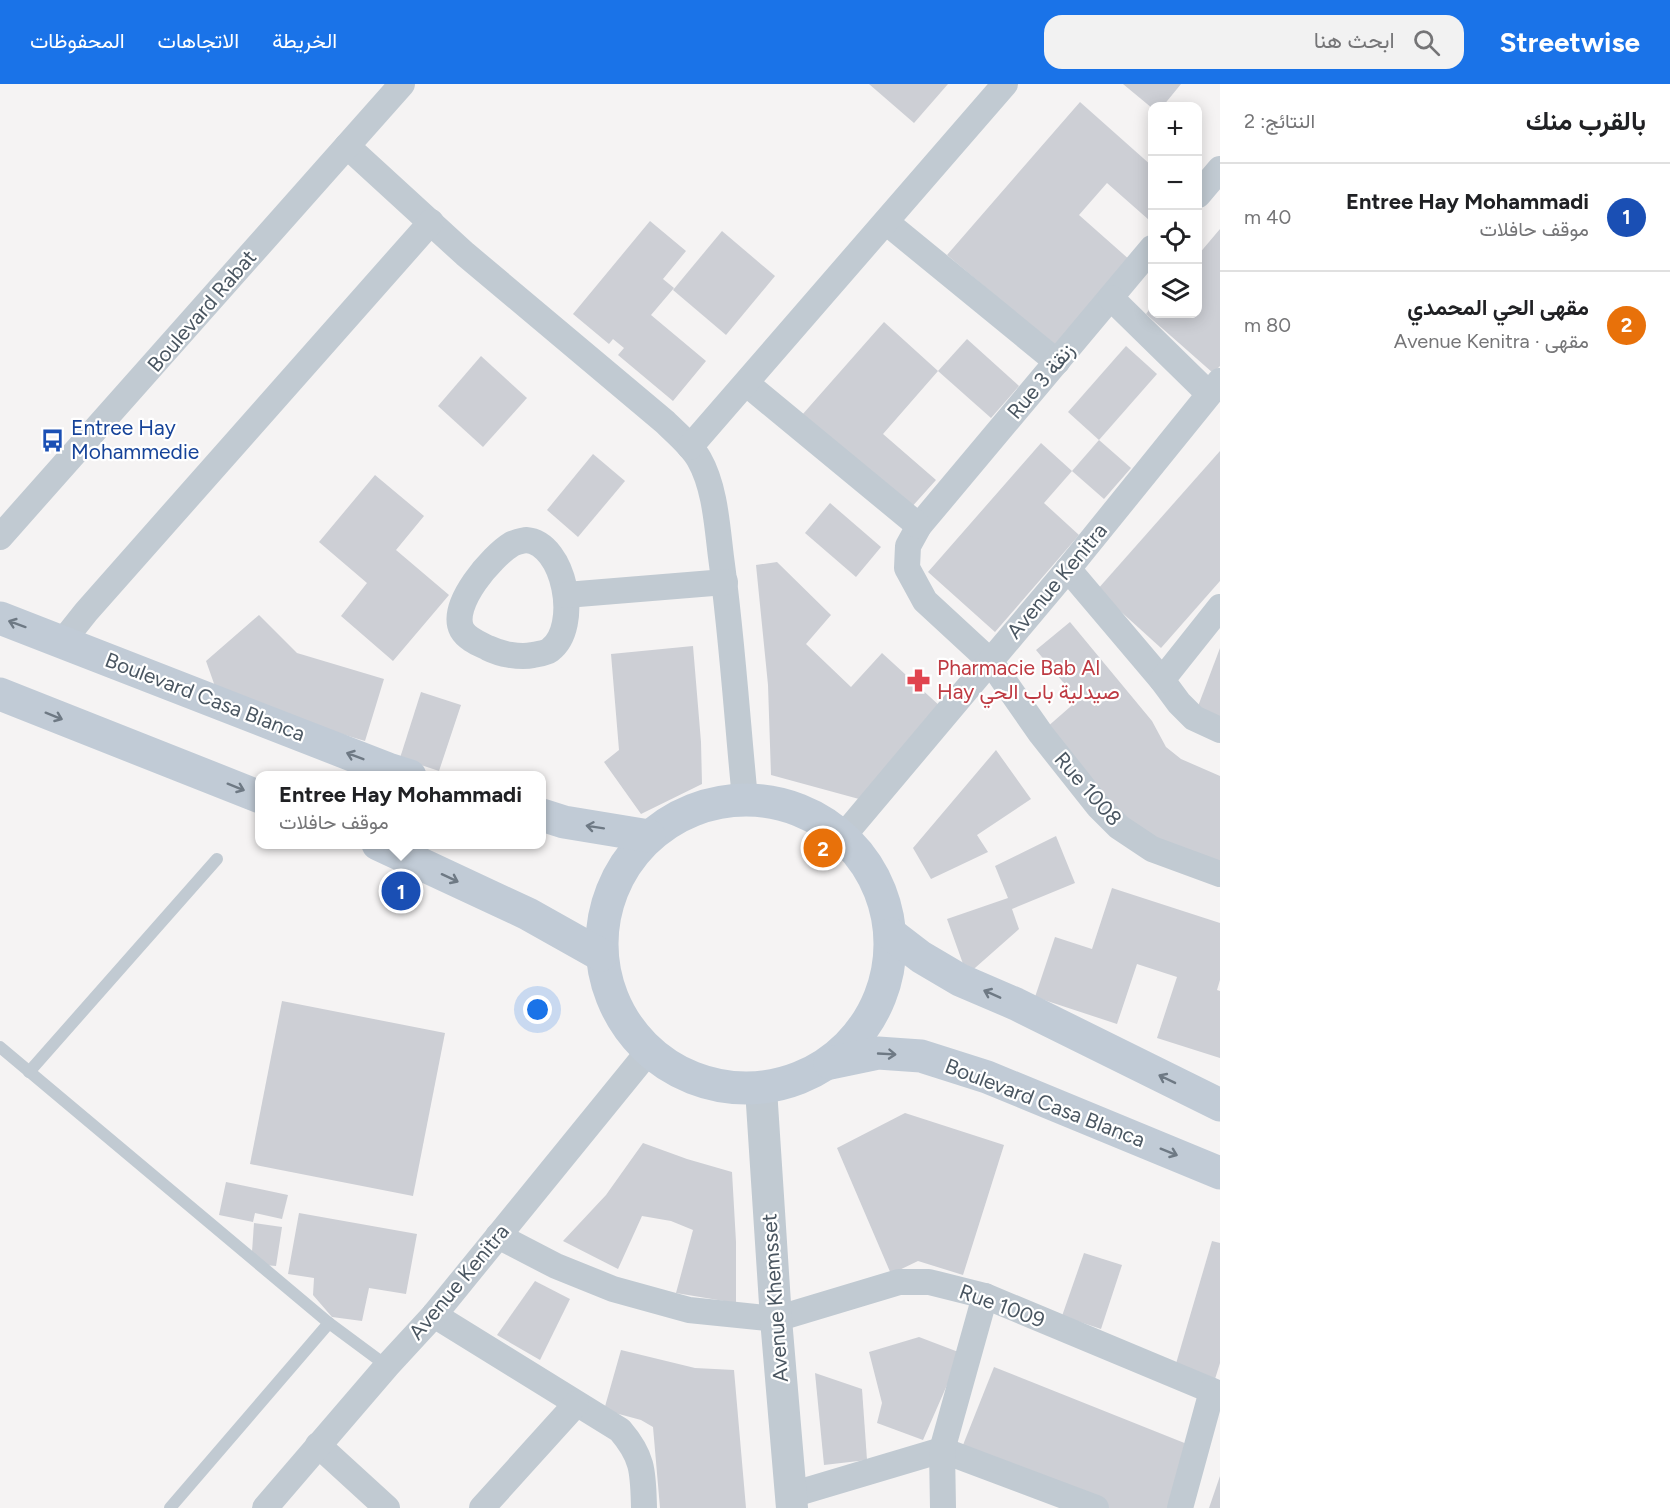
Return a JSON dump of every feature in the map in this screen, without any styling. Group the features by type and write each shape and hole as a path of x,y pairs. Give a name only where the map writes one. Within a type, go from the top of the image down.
{"main road":[{"name":"Boulevard Casa Blanca","path":"0,618 394,771"},
{"path":"0,694 255,795"},
{"path":"745,799 801,809 845,834 872,871 885,901 891,934 886,983 864,1028 830,1063 797,1080 761,1089 720,1088 682,1075 648,1052 616,1008 601,955 605,911 621,870 649,836 676,816 708,803 745,799"},
{"path":"546,816 564,822 649,836"},
{"path":"389,849 528,914 601,955"},
{"path":"891,934 921,957 960,980 1220,1105"},
{"name":"Boulevard Casa Blanca","path":"830,1063 878,1053 921,1056 987,1077 1220,1173"}],"street":[{"name":"Boulevard Rabat","path":"0,537 402,84"},
{"path":"690,447 1005,84"},
{"path":"347,146 465,254 665,422 699,459 713,503 725,582 745,799"},
{"path":"1202,189 1220,169"},
{"path":"63,642 86,612 431,222"},
{"path":"886,222 1057,362"},
{"name":"Rue 3 زنقة","path":"990,662 925,601 907,568 908,546 924,520 1148,253"},
{"path":"1111,298 1214,387"},
{"path":"747,384 924,520"},
{"name":"Avenue Kenitra","path":"845,834 1068,569 1214,387"},
{"path":"526,540 535,541 544,547 555,563 566,595 565,630 549,651 526,656 495,651 472,640 462,630 460,613 464,598 494,560 514,543 526,540"},
{"path":"1068,569 1179,703 1194,718 1220,730"},
{"path":"566,595 725,582"},
{"path":"1162,680 1220,608"},
{"name":"Rue 1008","path":"990,662 1069,770 1098,806 1119,827 1152,849 1220,874"},
{"name":"Avenue Kenitra","path":"265,1508 387,1366 434,1316 648,1052"},
{"name":"Avenue Khemsset","path":"761,1089 776,1319 792,1501"},
{"path":"498,1236 556,1266 613,1289 689,1310 776,1319"},
{"name":"Rue 1009","path":"776,1319 899,1282 929,1282 985,1296 1216,1393"},
{"path":"943,1508 942,1450 985,1296"},
{"path":"434,1316 620,1430 634,1446 644,1472 644,1508"},
{"path":"1180,1508 1216,1393"},
{"path":"482,1508 576,1404"},
{"path":"318,1446 387,1508"},
{"path":"792,1501 942,1450 1096,1508"}],"lane":[{"path":"29,1072 217,859"},
{"path":"0,1047 329,1323 387,1366"},
{"path":"170,1508 329,1323"}],"building":[{"path":"869,84 948,84 914,123"},
{"path":"1123,84 1181,84 1166,102 1148,102 1148,105"},
{"path":"1080,102 1148,162 1148,219 1107,183 1079,215 1131,261 1054,347 947,255"},
{"path":"650,221 686,251 663,279 674,288 651,315 706,361 673,401 618,355 624,348 613,339 609,344 573,314"},
{"path":"1220,229 1220,366 1213,373 1151,318 1202,318 1202,250"},
{"path":"722,231 775,276 726,335 673,290"},
{"path":"884,322 938,371 883,434 936,480 909,510 802,415"},
{"path":"967,339 1019,386 991,418 938,371"},
{"path":"1126,346 1157,374 1099,440 1068,412"},
{"path":"481,356 527,398 483,447 438,406"},
{"path":"1099,440 1131,468 1104,499 1072,471"},
{"path":"1041,443 1072,471 1044,503 1079,535 995,632 928,572"},
{"path":"1220,451 1220,581 1161,648 1097,590"},
{"path":"593,454 625,481 578,537 547,510"},
{"path":"375,475 424,516 396,550 449,595 393,661 341,616 367,583 319,542"},
{"path":"830,503 881,547 856,577 805,533"},
{"path":"777,562 831,615 806,644 851,687 882,653 941,707 859,799 771,775 768,685 756,565"},
{"path":"259,615 297,653 384,679 365,741 278,715 217,692 206,661"},
{"path":"1070,622 1152,721 1166,747 1181,759 1220,776 1220,868 1143,840 1046,728 1078,700 1036,650"},
{"path":"693,646 702,784 641,814 604,762 619,750 611,654"},
{"path":"1220,648 1220,718 1197,709"},
{"path":"421,692 461,705 439,771 400,758"},
{"path":"996,750 1031,799 977,835 988,852 931,879 913,848"},
{"path":"1056,836 1075,883 1012,909 1019,929 967,975 947,919 1008,898 995,866"},
{"path":"1112,888 1220,923 1220,980 1217,990 1220,991 1220,1058 1157,1038 1177,977 1137,964 1117,1024 1035,997 1055,937 1092,949"},
{"path":"282,1001 445,1033 413,1196 250,1164"},
{"path":"905,1113 1004,1145 963,1275 918,1261 891,1274 837,1148"},
{"path":"643,1143 732,1172 736,1242 736,1303 676,1293 693,1230 671,1221 642,1216 618,1269 563,1241 606,1195"},
{"path":"226,1182 288,1195 282,1219 255,1213 253,1222 219,1215"},
{"path":"299,1213 417,1234 406,1294 369,1288 362,1321 332,1317 313,1295 314,1278 288,1274"},
{"path":"254,1223 282,1227 276,1266 264,1265 252,1252"},
{"path":"1212,1241 1220,1243 1220,1363 1215,1379 1175,1367"},
{"path":"1084,1253 1122,1265 1101,1329 1062,1316"},
{"path":"535,1281 570,1299 540,1360 497,1335"},
{"path":"919,1337 961,1353 923,1440 877,1423 882,1403 869,1352"},
{"path":"621,1350 695,1368 734,1370 746,1508 660,1508 653,1427 641,1420 604,1410"},
{"path":"994,1367 1192,1446 1168,1508 1107,1508 961,1450"},
{"path":"815,1373 862,1389 867,1460 824,1465"},
{"path":"1220,1476 1220,1508 1209,1508"}],"place":[{"name":"Entree Hay Mohammedie","path":"53,440"},
{"name":"Pharmacie Bab Al Hay صيدلية باب الحي","path":"919,680"},
{"name":"مقهى الحي المحمدي","path":"823,848"},
{"name":"Entree Hay Mohammadi","path":"401,891"}]}
